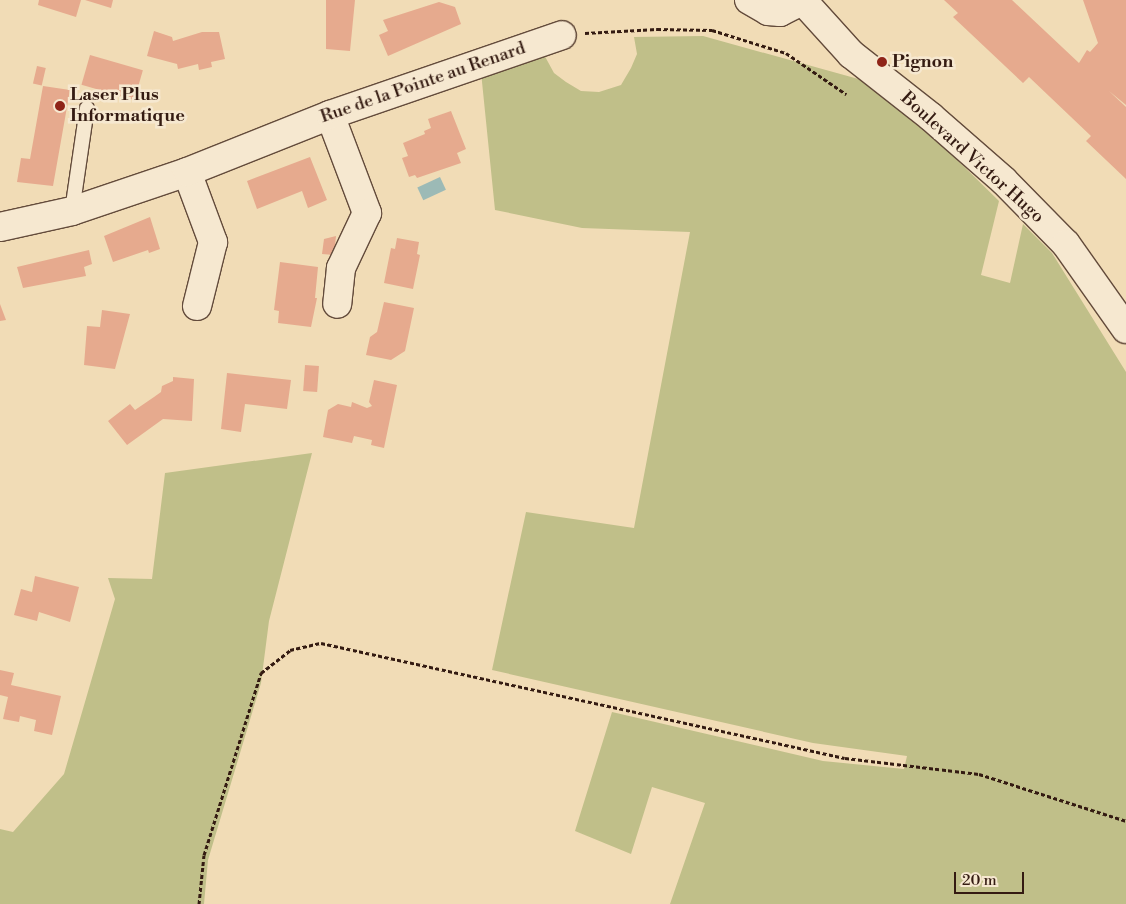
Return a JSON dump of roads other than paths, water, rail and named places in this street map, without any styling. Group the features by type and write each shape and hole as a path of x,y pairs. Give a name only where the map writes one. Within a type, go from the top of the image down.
{"street":[{"path":"749,0 768,11 780,12 803,1"},
{"name":"Boulevard Victor Hugo","path":"803,1 850,54 938,123 1004,181 1066,244 1126,329"},
{"name":"Rue de la Pointe au Renard","path":"0,227 72,210 187,172 330,115 562,34"},
{"path":"330,115 368,213 341,268 337,304"},
{"path":"187,172 213,242 197,306"}],"lane":[{"path":"72,210 87,108"}],"water":[{"path":"440,177 446,190 423,200 417,188"}],"place":[{"name":"Pignon","path":"882,62"},
{"name":"Laser Plus Informatique","path":"60,106"}]}
